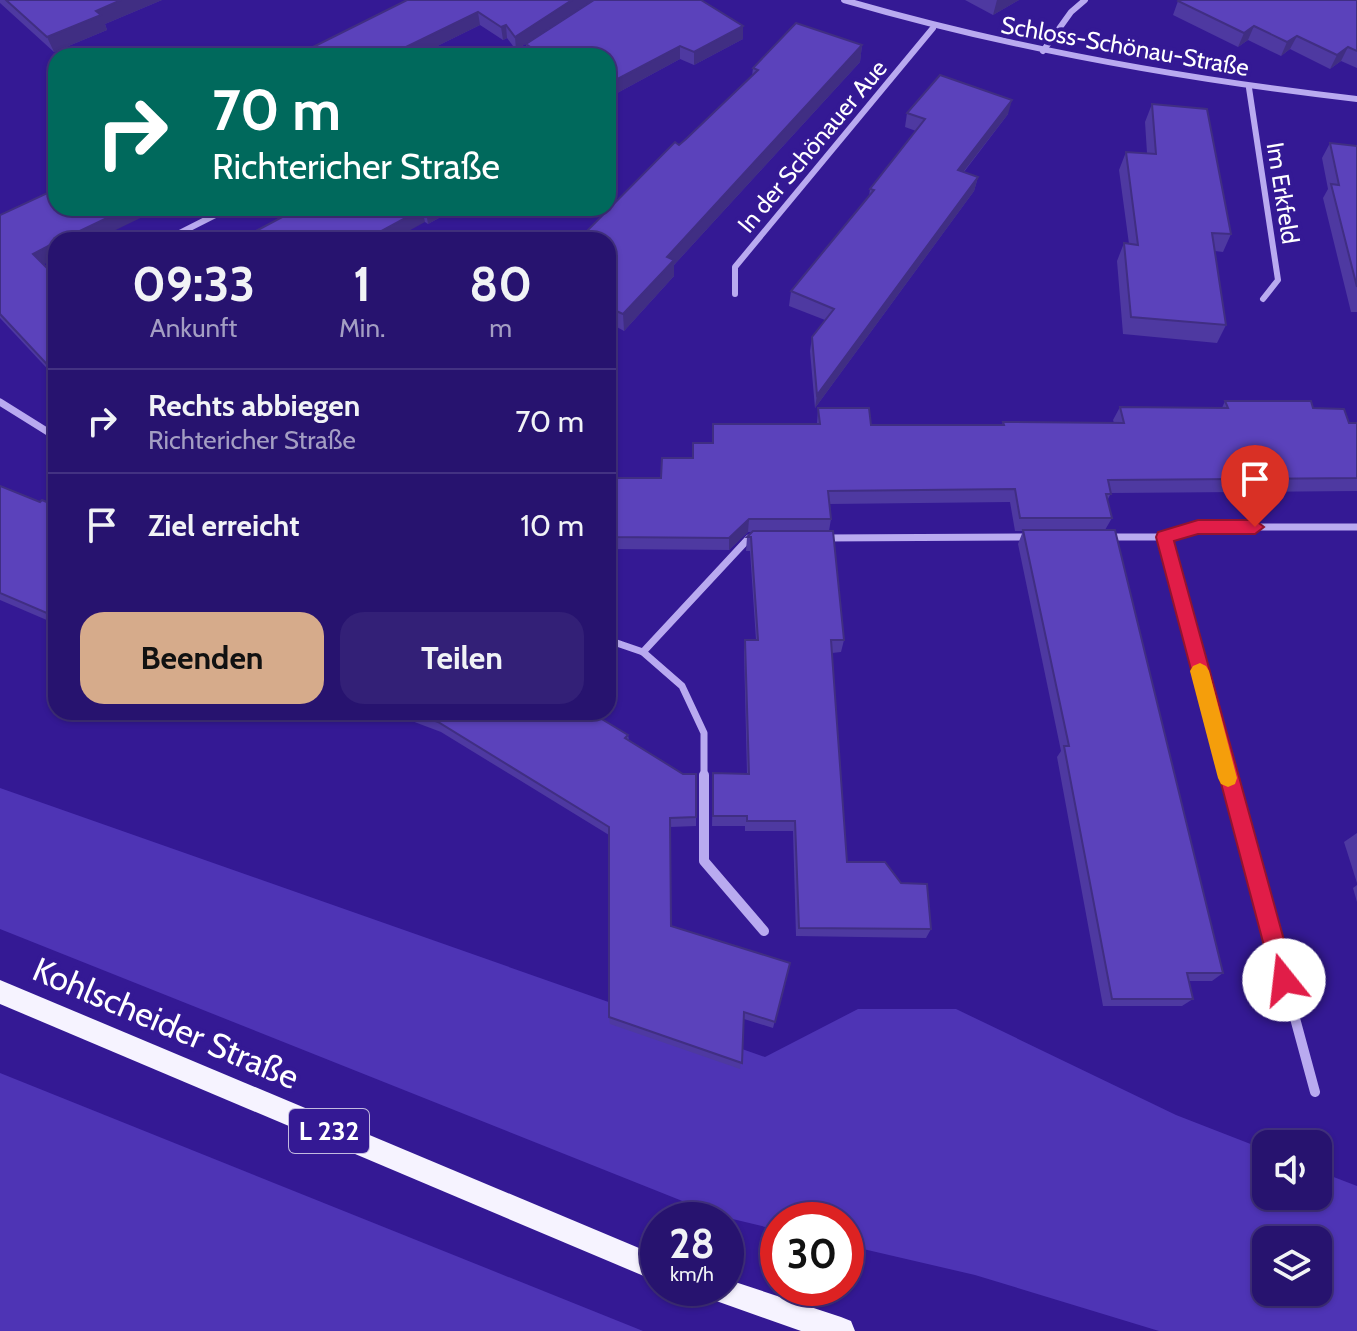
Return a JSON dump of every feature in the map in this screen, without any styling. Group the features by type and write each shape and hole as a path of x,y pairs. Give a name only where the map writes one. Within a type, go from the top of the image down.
{"main road":[{"name":"Kohlscheider Straße","path":"0,992 640,1261"},
{"path":"744,1298 841,1331"}],"street":[{"name":"Schloss-Schönau-Straße","path":"844,0 933,28 1043,51 1249,88 1357,99"},
{"path":"1043,51 1071,12 1085,0"},
{"name":"In der Schönauer Aue","path":"735,294 735,267 933,28"},
{"path":"531,48 544,40"},
{"name":"Im Erkfeld","path":"1249,88 1278,280 1263,299"},
{"path":"182,232 213,216"},
{"path":"0,402 48,432"},
{"path":"1100,537 1164,537 1198,527 1357,527"},
{"path":"813,538 1037,537"},
{"path":"1164,537 1315,1092"},
{"path":"643,652 749,538 765,538"},
{"path":"616,643 643,652 682,686 704,733 704,861 764,931"}],"shaded area":[{"path":"0,788 765,1057 858,1009 956,1009 1176,1115 1252,1145 1252,1210 1332,1210 1332,1176 1357,1186 1357,1331 1159,1331 975,1275 864,1249 864,1202 760,1202 760,1226 744,1222 744,1202 685,1202 0,929"},
{"path":"0,1073 643,1331 0,1331"}],"building":[{"path":"6,0 121,0 96,11 101,15 47,37"},
{"path":"407,0 572,0 515,37 506,25 501,27 478,12 404,48 311,48"},
{"path":"594,0 701,0 743,26 694,52 680,46 616,80 616,48 532,48 526,44"},
{"path":"1179,0 1357,0 1357,51 1348,47 1337,55 1297,36 1287,42 1254,26 1244,33"},
{"path":"796,23 862,45 667,257 674,260 623,314 616,311 616,232 586,232 602,216 616,216 616,202 675,142 679,145 686,139 758,70 753,68"},
{"path":"940,75 1012,100 958,170 978,177 817,395 812,337 834,309 791,291 874,190 870,189 925,119 907,113"},
{"path":"1152,104 1207,109 1231,234 1212,233 1226,325 1131,317 1124,243 1138,245 1126,152 1156,154"},
{"path":"1330,143 1357,146 1357,287 1331,184 1339,185"},
{"path":"48,193 48,216 111,216 78,232 48,232 48,246 33,254 48,269 48,365 0,314 0,215"},
{"path":"284,216 409,216 380,232 254,232"},
{"path":"1225,401 1311,401 1313,408 1344,409 1349,423 1357,423 1357,478 1108,480 1111,494 1106,494 1112,518 1020,518 1015,489 828,491 831,519 749,519 729,538 616,537 616,478 661,478 662,458 693,458 693,443 713,443 713,424 820,424 818,408 869,408 871,425 1004,425 1003,422 1124,423 1120,407 1228,408"},
{"path":"0,486 48,503 48,614 0,593"},
{"path":"1023,530 1115,530 1223,973 1187,973 1193,999 1112,999 1064,746 1069,746"},
{"path":"753,531 833,531 844,640 831,640 847,862 885,862 901,883 927,884 931,929 799,928 795,821 747,821 747,816 713,816 713,773 749,774 745,640 758,640 751,537 747,537"},
{"path":"433,720 603,720 628,735 625,738 683,774 696,774 696,817 670,818 671,926 790,963 775,1022 744,1012 742,1063 609,1017 609,827"}],"slow traffic":[{"path":"1200,671 1228,778"}],"route":[{"path":"1255,527 1198,527 1164,537 1284,980"}]}
